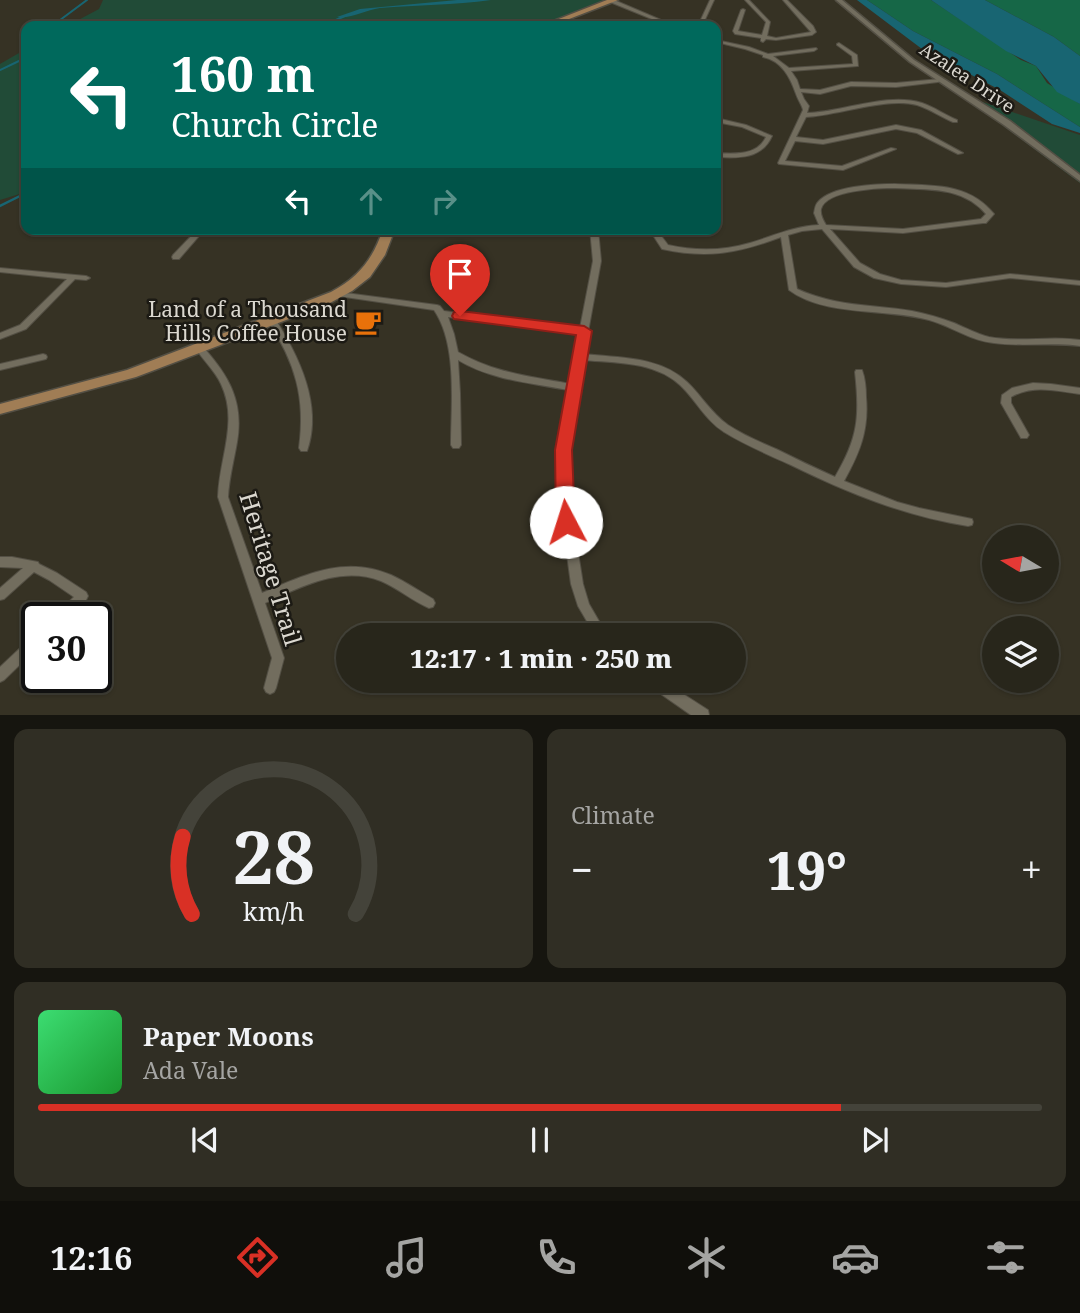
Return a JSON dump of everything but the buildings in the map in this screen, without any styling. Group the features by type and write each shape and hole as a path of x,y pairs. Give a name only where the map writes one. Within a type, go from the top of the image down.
{"main road":[{"path":"557,21 613,0"},
{"path":"0,409 111,380 200,349 338,294 375,266 387,235"}],"street":[{"path":"613,0 661,21"},
{"path":"702,21 712,0"},
{"path":"747,0 768,22 765,37 757,51"},
{"path":"743,10 735,31 776,39 814,32 785,0"},
{"name":"Azalea Drive","path":"839,0 938,80 1007,123 1080,179"},
{"path":"562,19 568,21"},
{"path":"721,42 757,51 788,70 799,98 806,106 794,132 794,139 781,163 843,167 893,149"},
{"path":"788,70 856,65 854,55 839,44"},
{"path":"765,56 814,48"},
{"path":"798,90 820,92 851,84 895,85 938,80"},
{"path":"803,115 831,114 905,102 920,104 955,121"},
{"path":"721,121 744,126 769,136 765,145 755,151 721,154"},
{"path":"794,139 823,142 896,127 907,128 960,153"},
{"path":"656,235 665,247 680,251 738,249 805,226 824,227 921,230 983,221 990,214 978,200 963,193 895,186 869,187 829,196 821,201 817,208 824,227 857,265 877,276 901,282 946,285 1010,276 1080,283"},
{"path":"784,234 793,290 811,300 915,314 949,324 983,339 999,341 1047,338 1080,343"},
{"path":"176,257 196,235"},
{"path":"595,235 597,261 564,450 566,522 580,595 595,623"},
{"path":"0,270 86,278"},
{"path":"0,335 23,327 73,277"},
{"path":"338,294 437,308 444,316 455,354 456,444"},
{"path":"444,316 584,333"},
{"path":"272,321 286,341 300,374 309,424 304,448"},
{"name":"Heritage Trail","path":"200,349 223,378 236,411 236,428 223,478 223,497 278,658 270,688"},
{"path":"455,354 468,363 489,370 573,388"},
{"path":"0,367 43,357"},
{"path":"580,357 644,365 666,372 682,383 704,410 722,425 836,483 906,511 968,522"},
{"path":"836,483 855,454 862,430 864,409 859,372"},
{"path":"1024,436 1006,403 1007,395 1015,388 1026,386 1080,391"},
{"path":"0,562 13,560 34,565 82,596 76,602"},
{"path":"0,595 34,565"},
{"path":"259,600 322,576 349,570 369,572 392,581 429,603"},
{"path":"0,676 21,656"},
{"path":"670,693 702,715"}],"green space":[{"path":"103,0 619,0 562,21 76,21 99,9"},
{"path":"867,0 931,0 1021,60 1036,66 1047,83 1080,104 1080,127 997,74 913,31"},
{"path":"985,0 1080,0 1080,56 1054,37"},
{"path":"21,52 21,194 0,200 0,64"},
{"path":"962,95 1080,135 1080,183"}],"water":[{"path":"457,0 491,0 380,8 348,17 337,17 360,9"},
{"path":"857,0 867,0 913,31 997,74 1080,127 1080,133 1052,124 1000,90 922,49"},
{"path":"931,0 985,0 1054,37 1080,56 1080,104 1057,92 1036,66 1006,51"}],"waterway":[{"path":"59,21 87,0"},
{"path":"334,21 345,16"},
{"path":"0,70 21,60"},
{"path":"0,206 21,196"}],"place":[{"name":"Land of a Thousand Hills Coffee House","path":"368,322"}],"route":[{"path":"460,316 584,331 564,450 566,522"}]}
